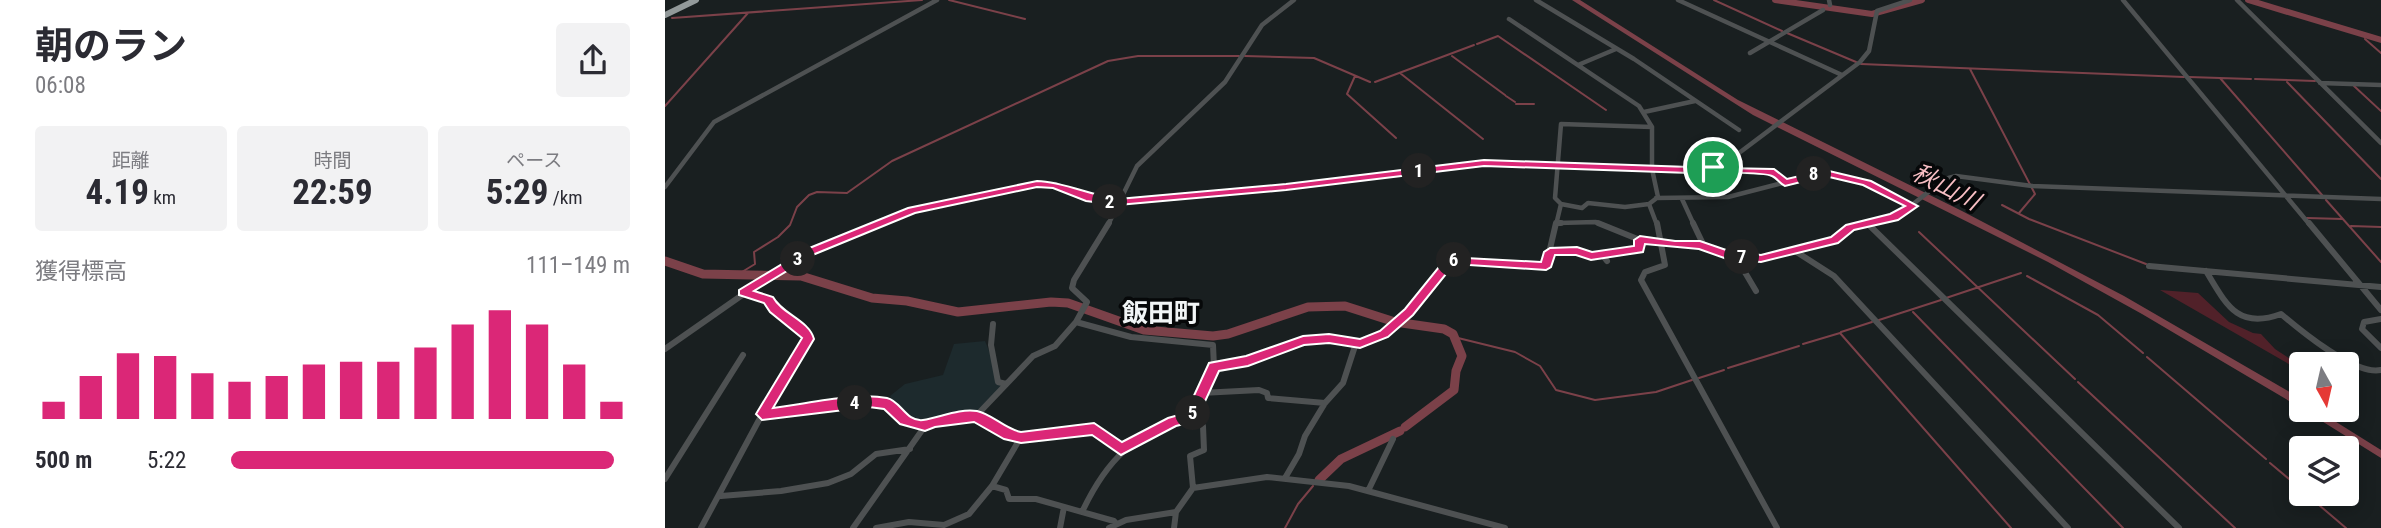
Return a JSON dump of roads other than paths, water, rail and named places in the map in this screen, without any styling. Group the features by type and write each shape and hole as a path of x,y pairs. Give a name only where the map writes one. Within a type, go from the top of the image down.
{"highway":[{"path":"665,13 688,0"},
{"path":"665,13 696,0"}],"street":[{"path":"665,187 714,122 937,0"},
{"path":"976,416 1033,356 1055,346 1083,313 1087,304 1072,288 1074,280 1103,236 1137,166 1225,82 1262,25 1294,0"},
{"path":"1536,0 1739,130"},
{"path":"1678,0 1842,75"},
{"path":"665,349 668,343 743,292 811,252 912,210 1037,184 1055,184 1090,199 1118,202 1286,187 1470,164 1652,169 1713,167 1728,162 1842,75 1869,51 1877,11 1910,0"},
{"path":"2123,0 2381,310"},
{"path":"2237,0 2381,143"},
{"path":"1750,54 1823,10"},
{"path":"1509,19 1615,89 1644,112 1652,127 1652,169 1657,198"},
{"path":"1577,65 1616,49"},
{"path":"2320,83 2381,85"},
{"path":"1644,112 1695,101"},
{"path":"1652,127 1560,124 1555,198 1561,204 1582,208 1588,203 1626,209 1649,204 1657,198 1728,197 1825,173 1867,183 1913,206"},
{"path":"1713,167 1720,171 1774,173 1785,183"},
{"path":"1214,367 1248,361 1303,341 1329,339 1356,343 1375,339 1401,320 1451,260 1546,267 1554,227 1558,223 1596,222 1640,240 1660,244 1705,246 1740,257 1761,258 1834,240 1850,227 1894,217 1913,206 1938,185 1956,176 2025,186 2381,199"},
{"path":"1682,199 1705,246"},
{"path":"1558,223 1557,214 1561,204"},
{"path":"1649,204 1658,226 1665,265 1643,273 1641,280 1777,528"},
{"path":"1867,223 2179,528"},
{"path":"1639,250 1640,240"},
{"path":"1550,252 1577,251 1591,256 1639,250 1645,254"},
{"path":"1795,251 1834,276 2068,528"},
{"path":"1601,253 1607,261"},
{"path":"1740,257 1743,269 1756,291"},
{"path":"2149,266 2381,287"},
{"path":"2206,271 2230,310 2262,321 2281,314 2300,330 2358,367 2372,372 2381,370"},
{"path":"701,528 721,496 731,471 762,414 808,339 807,334 774,309 769,300 743,292"},
{"path":"2381,320 2367,321 2362,329 2381,348"},
{"path":"1076,322 1130,337 1213,345 1214,367 1191,417"},
{"path":"993,324 988,339 997,365 997,382 1006,384"},
{"path":"1285,478 1299,454 1305,436 1325,403 1343,383 1356,343"},
{"path":"665,479 743,355"},
{"path":"1201,393 1259,390 1267,393 1268,398 1325,403"},
{"path":"762,414 869,402 888,404 905,421 925,426"},
{"path":"853,528 925,426 932,422 976,416 1009,435 1021,437 1094,429 1121,449"},
{"path":"1082,512 1093,490 1121,449 1172,422 1191,417"},
{"path":"1174,528 1175,512 1192,488 1190,456 1205,450 1203,426 1191,417"},
{"path":"876,528 909,522 944,524 969,514 992,486 1021,437"},
{"path":"1368,491 1393,439"},
{"path":"721,496 781,491 828,483 851,474 876,454 911,449"},
{"path":"1192,488 1285,478 1349,486 1505,528"},
{"path":"992,486 1006,490 1009,499 1036,499 1114,521 1113,526 1175,512"},
{"path":"1060,528 1064,507"}],"waterway":[{"path":"672,18 922,0"},
{"path":"949,0 1025,19"},
{"path":"1714,0 1782,31"},
{"path":"1775,0 1872,14 1922,0"},
{"path":"2248,0 2381,40"},
{"path":"665,106 748,13"},
{"path":"1787,33 1856,62"},
{"path":"1477,44 1498,36 1606,110"},
{"path":"2365,39 2381,53"},
{"path":"1375,82 1474,45"},
{"path":"737,275 755,264 754,252 778,237 790,225 797,207 809,195 817,192 847,193 892,161 1108,61 1138,56 1239,56"},
{"path":"1245,56 1314,58 1370,82"},
{"path":"1452,56 1505,95"},
{"path":"1861,64 2184,77"},
{"path":"1970,69 2035,194 2019,213"},
{"path":"1400,73 1483,139"},
{"path":"1355,76 1347,94 1396,138"},
{"path":"2189,77 2220,78"},
{"path":"2220,78 2251,79"},
{"path":"2220,78 2322,195"},
{"path":"2255,79 2315,81"},
{"path":"2287,82 2381,179"},
{"path":"2354,86 2381,111"},
{"path":"1506,96 1515,102"},
{"path":"1516,104 1534,104"},
{"path":"2326,200 2343,219"},
{"path":"2002,205 2029,219 2146,264"},
{"path":"2307,218 2343,219"},
{"path":"2343,219 2381,262"},
{"path":"2351,226 2381,227"},
{"path":"1919,232 1978,287"},
{"path":"665,261 703,274 801,276 872,298 907,301 958,312 1051,302 1068,303 1144,330 1213,336 1228,334 1308,307 1345,306 1395,322 1444,329 1453,334 1462,356 1456,371 1454,390 1405,427"},
{"path":"1978,287 2021,273"},
{"path":"2027,276 2098,315 2143,353"},
{"path":"1946,298 1978,287"},
{"path":"1978,287 2075,379"},
{"path":"1879,320 1941,300"},
{"path":"1913,312 2123,528"},
{"path":"1841,332 1872,322"},
{"path":"1803,344 1840,333 2011,528"},
{"path":"1454,337 1515,352 1540,366 1556,390 1595,400 1656,392 1692,380"},
{"path":"1728,368 1799,346"},
{"path":"2147,357 2266,459"},
{"path":"1699,378 1724,370"},
{"path":"2078,382 2235,528"},
{"path":"1319,480 1341,459 1400,431"},
{"path":"2270,463 2289,479"},
{"path":"1285,528 1298,504 1313,486"},
{"path":"2320,506 2346,528"}],"district":[{"name":"飯田町","path":"1161,313"}],"water label":[{"name":"秋山川","path":"1946,187"}]}
